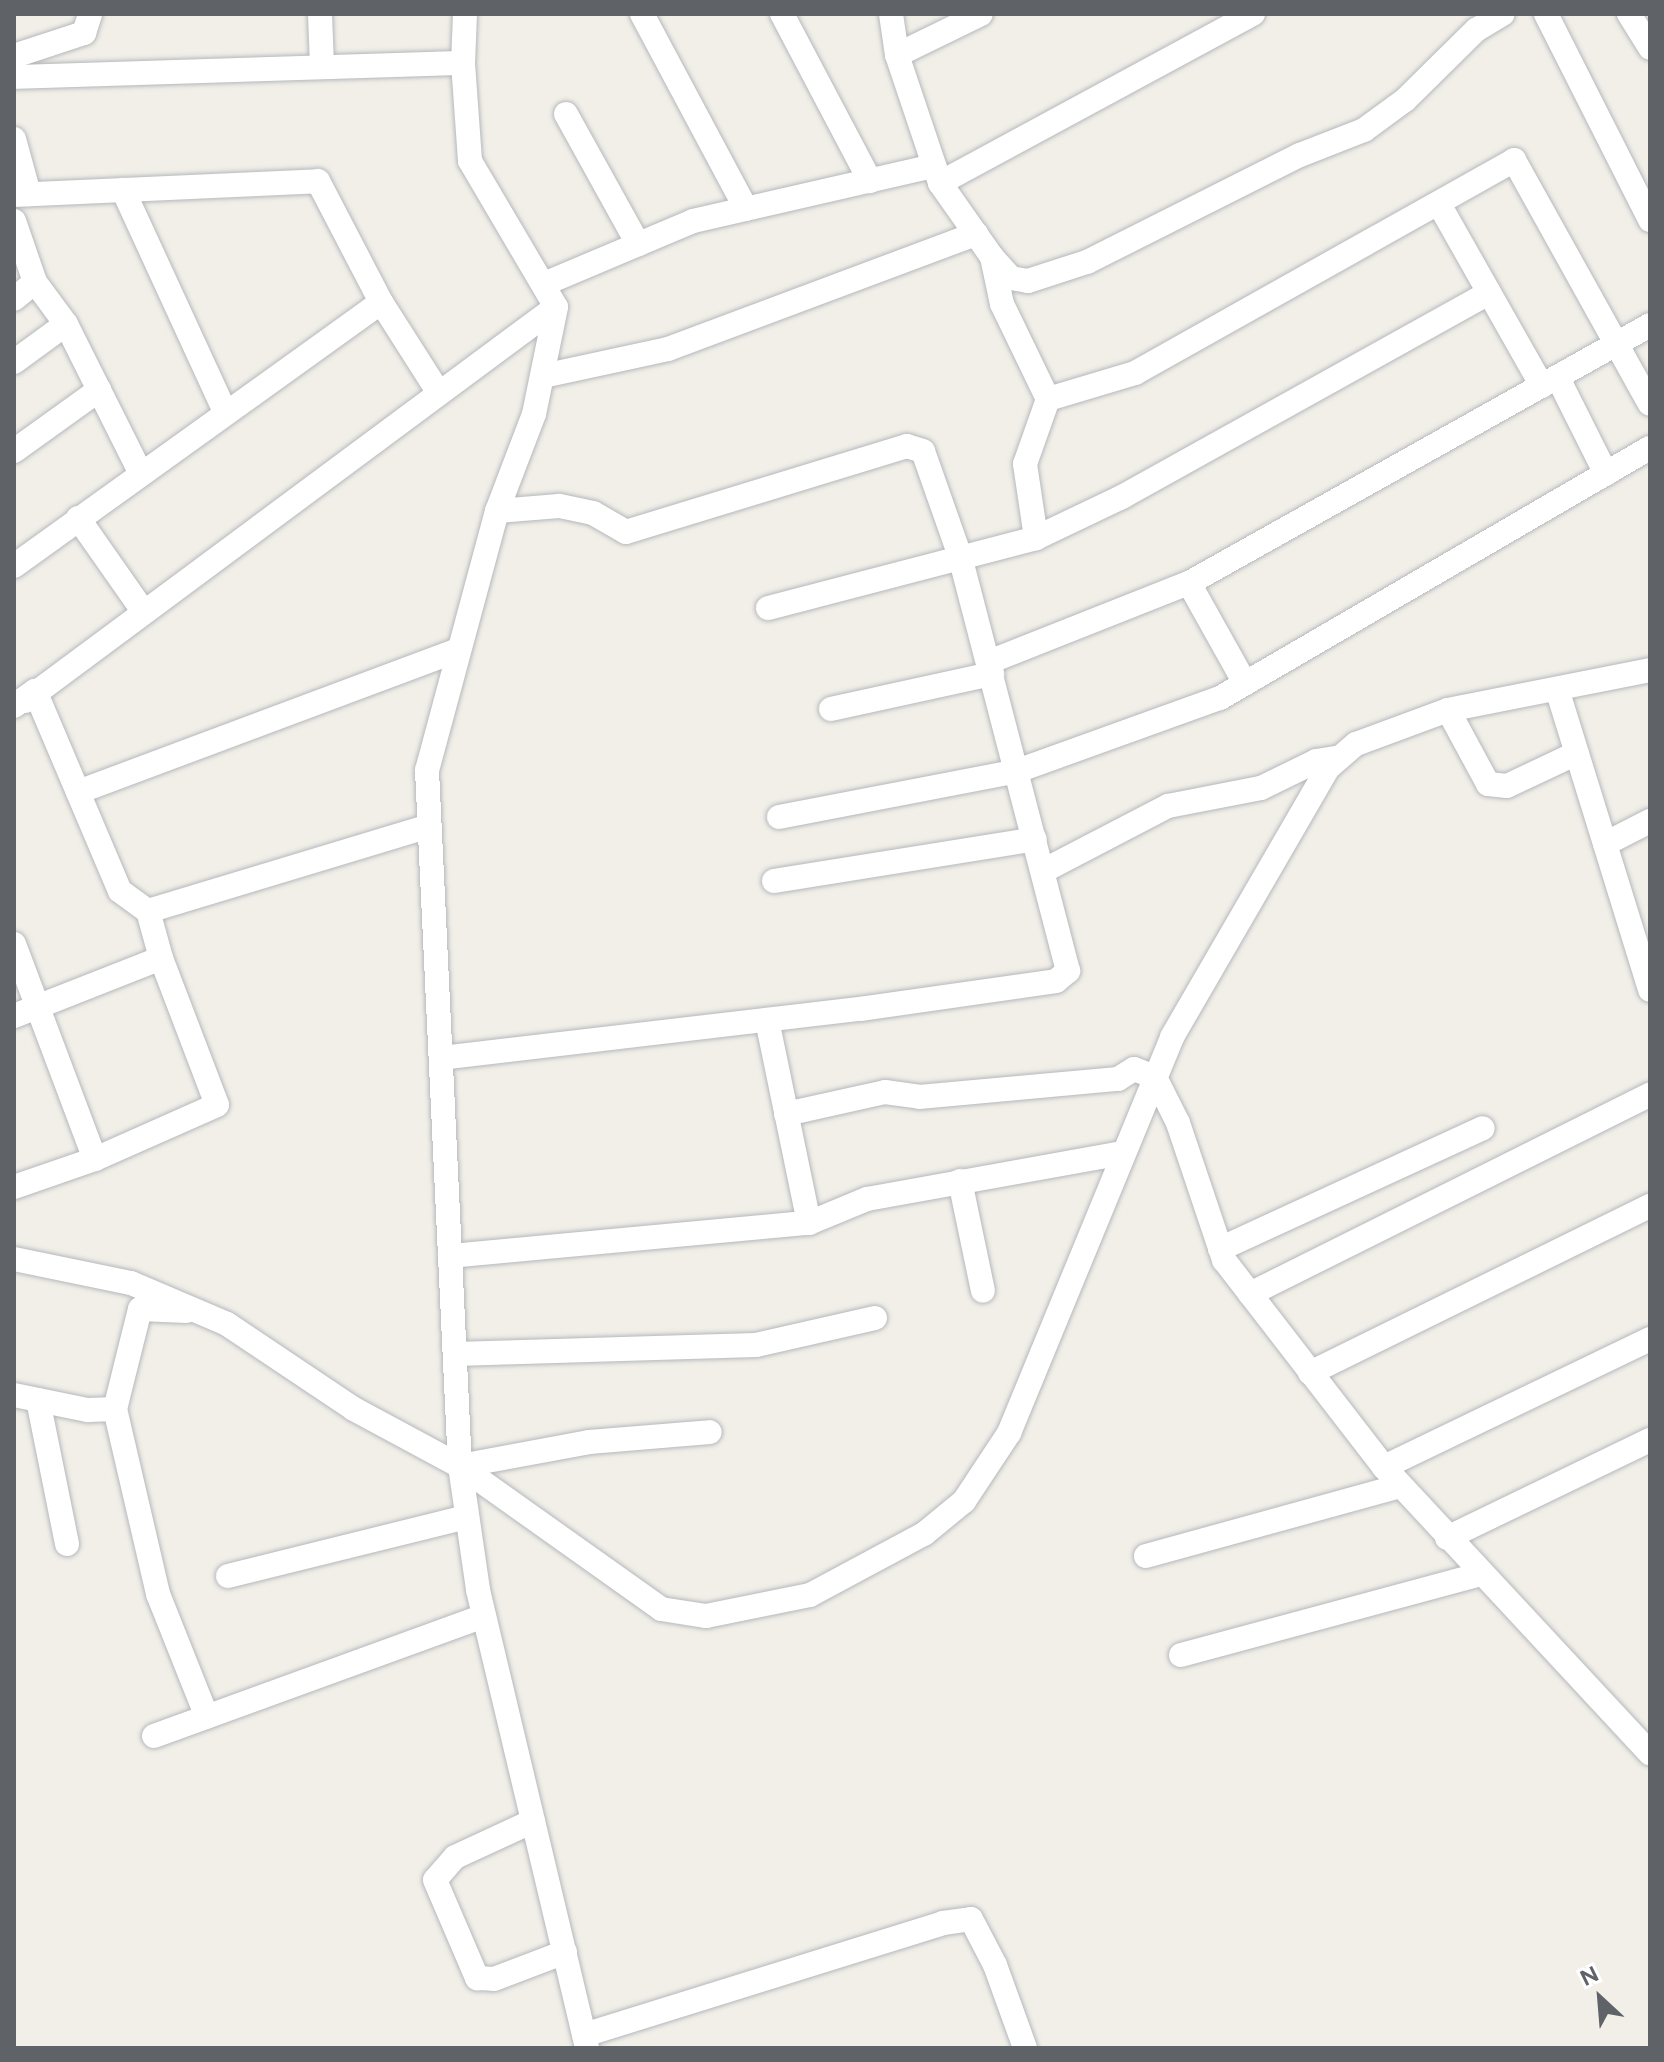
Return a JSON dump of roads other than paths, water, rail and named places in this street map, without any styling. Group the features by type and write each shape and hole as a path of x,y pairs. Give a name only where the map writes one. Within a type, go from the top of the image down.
{"street":[{"path":"14,56 84,33 90,14"},
{"path":"320,14 322,66"},
{"path":"465,14 463,63 470,161 556,307 543,376 497,511 456,651 427,770 460,1466 484,1616 585,2041 943,1923 971,1919 995,1965 1025,2048"},
{"path":"642,14 746,209"},
{"path":"782,14 870,181"},
{"path":"891,14 897,55 937,175 992,257 1011,278 1039,278 1087,262 1300,155 1350,138 1405,100 1476,30 1503,14"},
{"path":"897,55 981,14"},
{"path":"544,284 693,221 870,181 937,175 1253,14"},
{"path":"1546,14 1650,220"},
{"path":"1629,14 1650,48"},
{"path":"14,77 463,63"},
{"path":"566,114 638,244"},
{"path":"14,139 22,194 318,181 381,302 439,393"},
{"path":"1048,399 1135,373 1514,160 1614,346 1650,404"},
{"path":"123,190 225,412"},
{"path":"1439,204 1489,293 1550,382 1606,474"},
{"path":"14,221 35,282 66,324 140,472"},
{"path":"543,376 668,349 976,234"},
{"path":"992,257 1002,304 1048,399 1025,464 1036,538"},
{"path":"14,299 35,282"},
{"path":"768,608 1036,538 1122,497 1489,293"},
{"path":"14,566 140,472 381,302"},
{"path":"14,706 556,307"},
{"path":"14,362 66,324"},
{"path":"831,709 991,668 1189,583 1650,325"},
{"path":"14,451 99,390"},
{"path":"441,1058 767,1020 1056,981 1068,971 961,559 923,451 916,447 626,532 593,513 559,506 497,511"},
{"path":"779,817 1017,771 1220,698 1650,448"},
{"path":"78,518 143,611"},
{"path":"1189,583 1245,683"},
{"path":"78,792 456,651"},
{"path":"14,1259 131,1283 202,1312 400,1437 460,1466 661,1609 706,1616 810,1595 882,1560 964,1501 1009,1433 1122,1153 1145,1073 1172,1037 1328,768 1356,744 1448,710 1650,670"},
{"path":"1557,689 1650,990"},
{"path":"14,713 35,691"},
{"path":"14,1187 95,1159 217,1107 161,958 148,911 120,891 35,691"},
{"path":"1448,710 1488,784 1507,786 1577,753"},
{"path":"1043,871 1168,806 1261,788 1316,761 1340,757"},
{"path":"1605,844 1650,821"},
{"path":"148,911 429,826"},
{"path":"774,881 1035,839"},
{"path":"14,944 95,1159"},
{"path":"14,1016 161,958"},
{"path":"767,1020 809,1223"},
{"path":"786,1114 885,1092 919,1097 1118,1079 1145,1073"},
{"path":"1145,1073 1178,1123 1220,1249 1250,1294 1392,1477 1650,1753"},
{"path":"1250,1294 1650,1095"},
{"path":"1220,1249 1483,1128"},
{"path":"450,1256 809,1223 867,1199 1122,1153"},
{"path":"960,1181 983,1291"},
{"path":"1310,1373 1650,1206"},
{"path":"202,1312 140,1309 115,1409 158,1594 207,1717"},
{"path":"455,1354 756,1345 875,1318"},
{"path":"1146,1556 1392,1477 1650,1339"},
{"path":"14,1395 88,1410 115,1409"},
{"path":"38,1400 67,1544"},
{"path":"460,1466 589,1442 710,1432"},
{"path":"1447,1538 1650,1440"},
{"path":"228,1576 467,1517"},
{"path":"1181,1655 1481,1574"},
{"path":"154,1736 484,1616"},
{"path":"533,1821 455,1857 435,1880 477,1978 494,1979 565,1952"}]}
